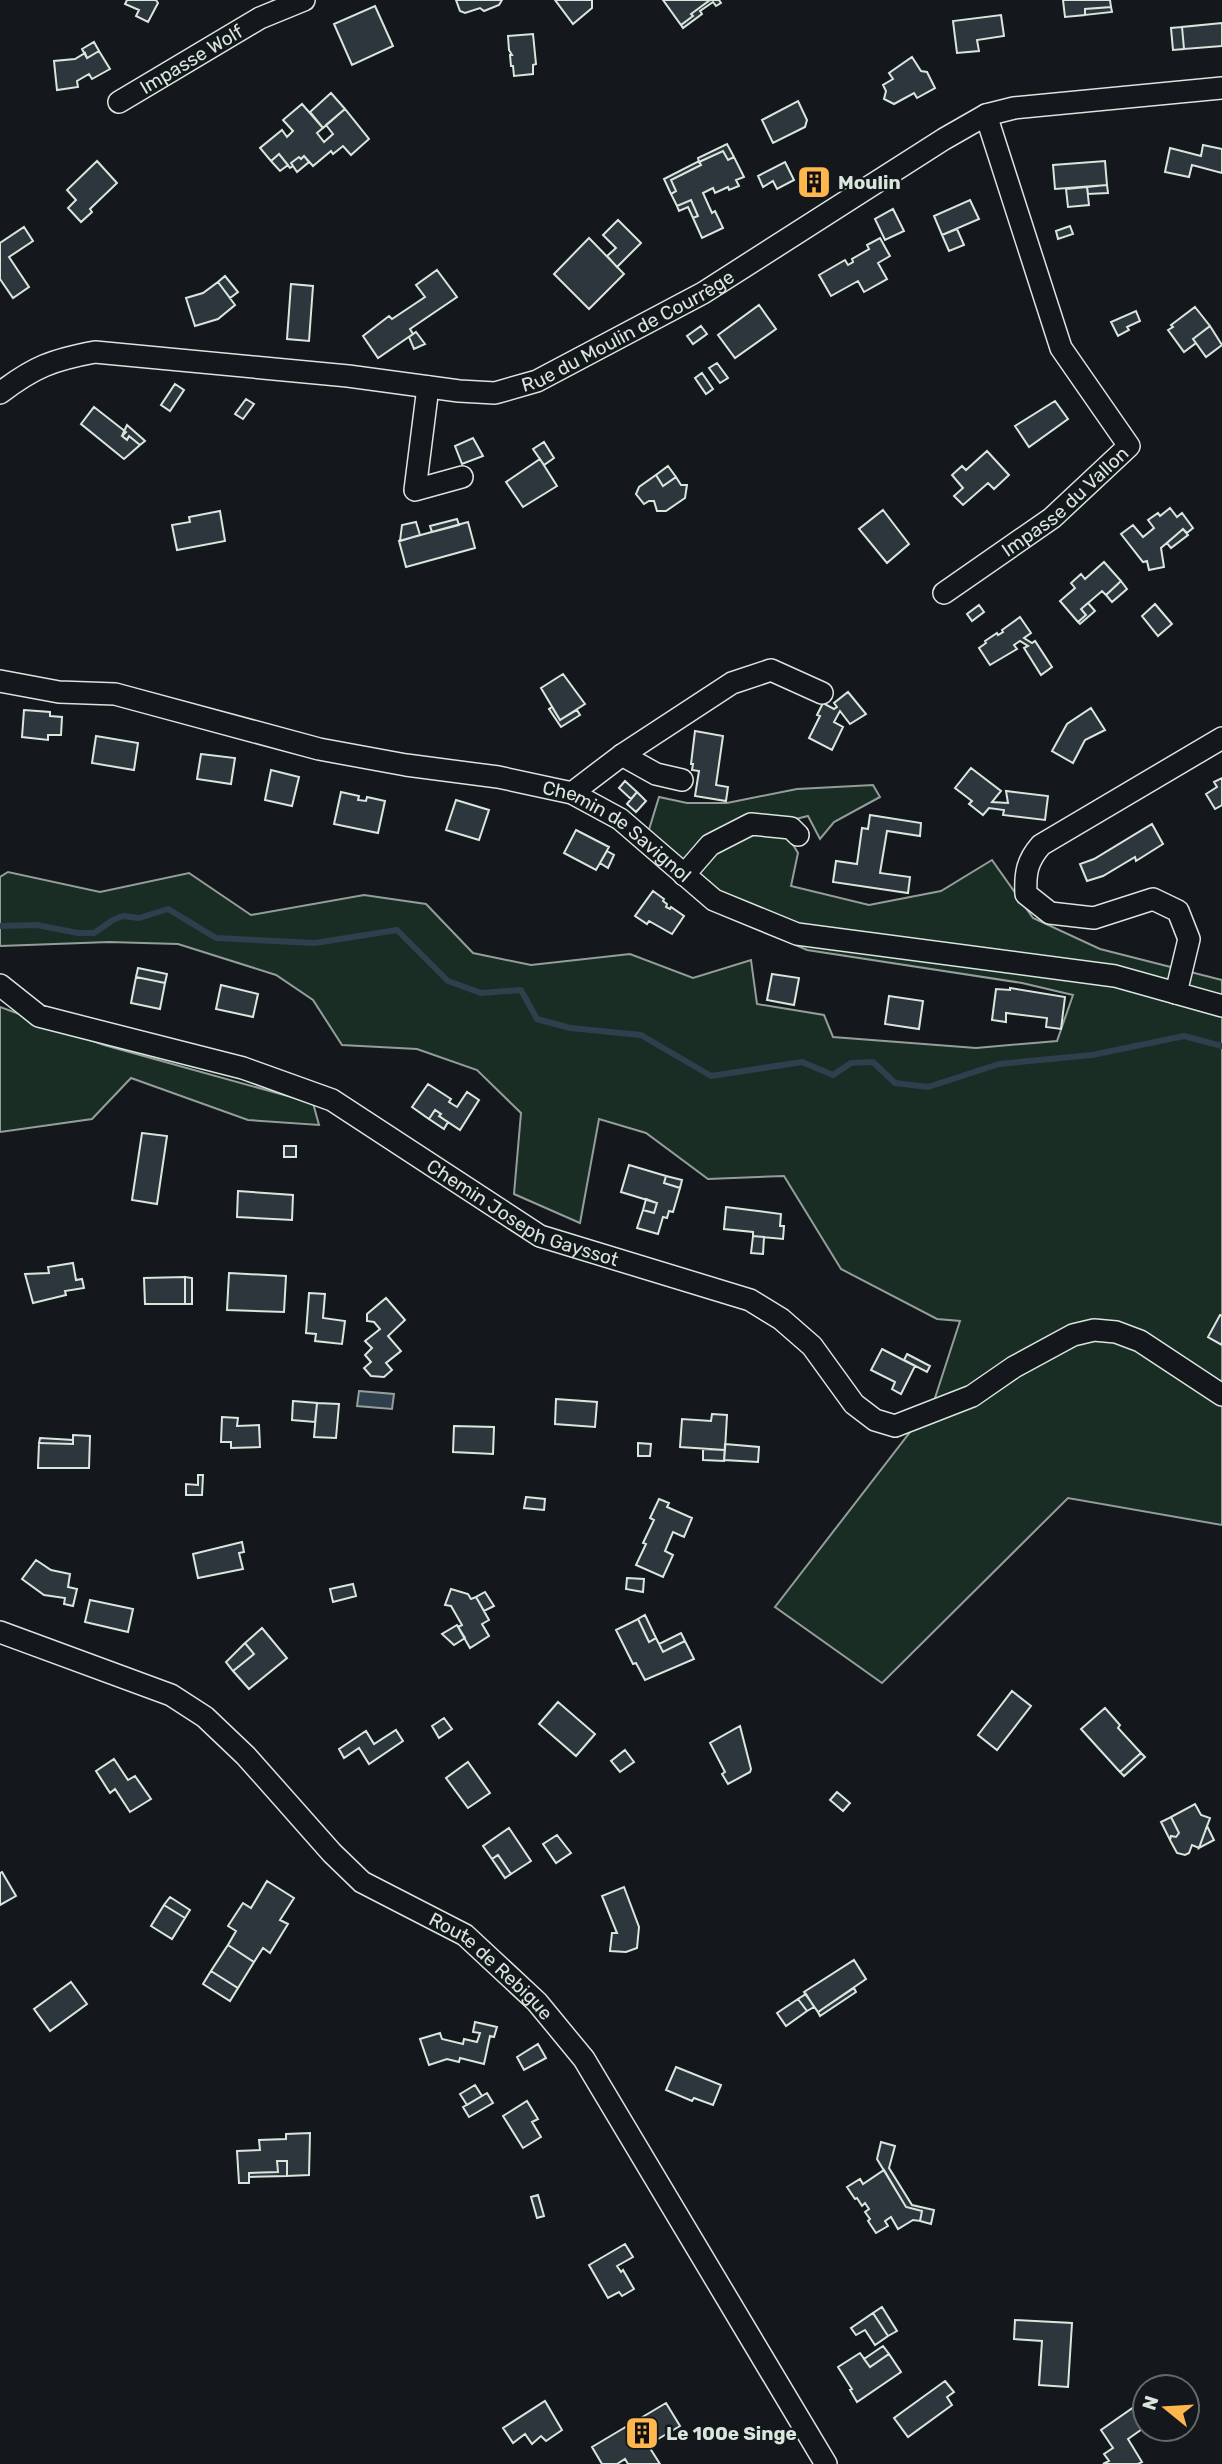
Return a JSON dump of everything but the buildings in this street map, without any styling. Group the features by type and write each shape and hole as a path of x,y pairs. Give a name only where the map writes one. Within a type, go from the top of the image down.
{"street":[{"name":"Impasse Wolf","path":"119,102 260,18 304,0"},
{"name":"Rue du Moulin de Courrège","path":"0,393 26,373 61,358 95,352 495,393 537,381 703,293 944,139 986,116 1014,108 1222,88"},
{"name":"Impasse du Vallon","path":"943,593 1052,519 1129,446 1061,348 986,116"},
{"path":"428,387 415,490 462,478"},
{"path":"572,793 622,755 732,683 772,670 822,693"},
{"name":"Chemin de Savignol","path":"0,681 59,692 115,694 319,749 406,765 498,776 572,793 620,819 714,900 797,934 1115,976 1222,1006"},
{"path":"1176,993 1189,939 1178,911 1153,900 1094,918 1050,913 1026,894 1025,874 1030,858 1041,845 1222,738"},
{"path":"622,755 656,774 682,780"},
{"path":"684,875 710,845 751,824 791,828 798,835"},
{"name":"Chemin Joseph Gayssot","path":"0,985 39,1016 243,1068 332,1100 540,1236 750,1300 781,1319 812,1346 854,1404 875,1420 895,1426 972,1396 1014,1367 1073,1335 1094,1330 1116,1332 1140,1341 1222,1395"},
{"name":"Route de Rebigue","path":"0,1632 171,1695 205,1717 246,1756 332,1853 362,1882 465,1935 537,2002 584,2059 826,2464"}],"green space":[{"path":"873,785 880,797 834,822 820,839 808,816 780,823 798,853 791,886 869,905 941,891 992,860 1033,918 1100,949 1222,980 1222,1525 1068,1498 882,1683 775,1607 934,1401 960,1321 937,1319 841,1269 784,1176 708,1179 646,1133 599,1119 580,1223 514,1194 521,1113 477,1070 417,1049 342,1045 313,1000 276,975 178,944 109,942 0,946 0,877 8,872 100,892 189,873 251,915 364,895 426,904 473,953 531,965 630,954 693,978 751,960 757,1004 824,1015 833,1037 976,1048 1057,1041 1073,995 1022,983 807,950 734,918 647,836 659,797 687,803 727,803 797,789"},
{"path":"0,1007 104,1045 313,1103 319,1125 248,1120 131,1078 92,1119 0,1132"}],"water":[{"path":"359,1391 394,1394 392,1409 357,1406"}],"waterway":[{"path":"0,926 37,925 78,933 94,933 123,916 139,918 168,909 216,938 315,943 397,930 448,981 481,993 521,990 537,1019 570,1028 641,1035 711,1076 802,1062 833,1075 851,1063 873,1062 895,1083 928,1087 999,1064 1092,1055 1184,1036 1222,1046"}],"place":[{"name":"Moulin","path":"814,182"},
{"name":"Le 100e Singe","path":"642,2433"}]}
